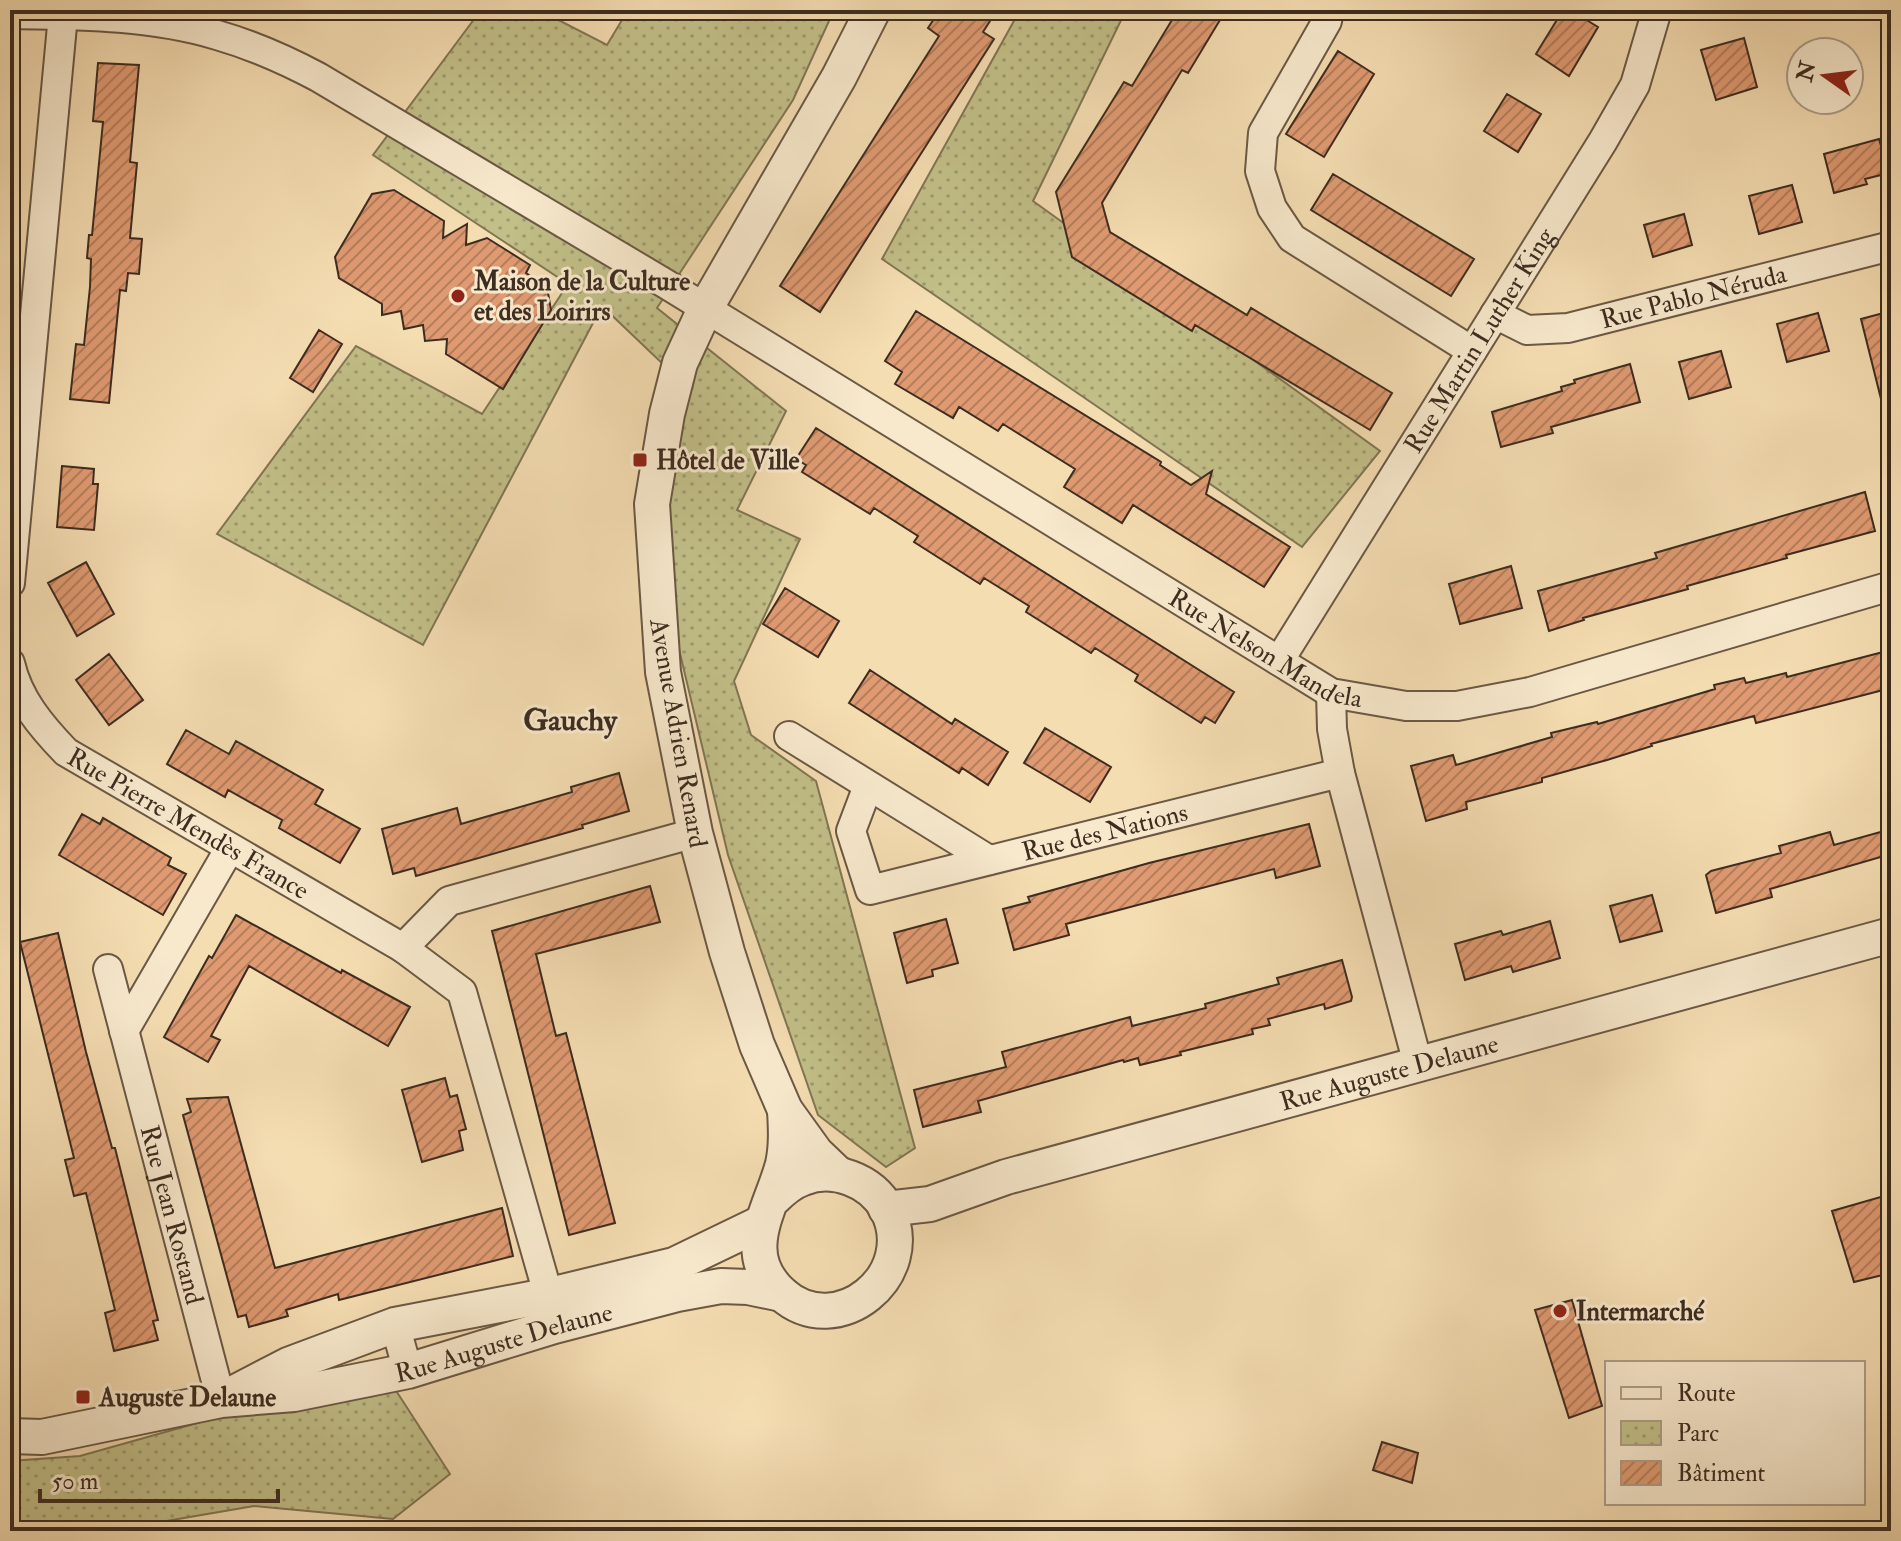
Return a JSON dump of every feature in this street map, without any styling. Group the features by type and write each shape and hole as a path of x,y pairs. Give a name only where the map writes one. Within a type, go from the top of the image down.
{"street":[{"name":"Avenue Adrien Renard","path":"838,1174 816,1153 785,1110 757,1045 727,952 695,833 663,672 652,504 667,414 680,363 705,309 839,77 873,10"},
{"path":"1329,10 1327,21 1263,133 1260,171 1272,208 1292,238 1472,351"},
{"name":"Rue Martin Luther King","path":"1279,661 1603,141 1635,85 1657,10"},
{"name":"Rue Nelson Mandela","path":"10,14 136,20 215,34 281,58 318,77 705,309 1331,693 1406,706 1457,706 1530,692 1891,586"},
{"path":"10,583 63,15"},
{"name":"Rue Pablo Néruda","path":"1495,314 1527,330 1568,328 1891,246"},
{"name":"Rue Pierre Mendès France","path":"10,663 21,694 39,724 66,752 403,948 462,992 544,1280 550,1311"},
{"path":"1331,693 1332,729 1340,773 1418,1064"},
{"path":"789,736 989,860"},
{"name":"Rue des Nations","path":"868,786 851,831 870,890 1340,773"},
{"path":"403,948 449,901 695,833"},
{"path":"124,1031 230,848"},
{"name":"Rue Auguste Delaune","path":"886,1209 930,1204 1006,1177 1891,935"},
{"name":"Rue Jean Rostand","path":"108,969 221,1400"},
{"name":"Avenue Adrien Renard","path":"767,1211 785,1151 785,1110"},
{"path":"838,1174 857,1180 874,1192 886,1209 893,1227 895,1247 890,1266 880,1284 865,1298 847,1307 826,1310 806,1307 782,1294 770,1280 761,1262 758,1243 767,1211 786,1186 802,1178 838,1174"},
{"name":"Rue Auguste Delaune","path":"10,1436 42,1437 221,1400 294,1394 408,1371 550,1311 674,1265 767,1211"},
{"name":"Rue Auguste Delaune","path":"221,1400 288,1365 395,1325 550,1311 721,1286 748,1287 782,1294"},
{"path":"395,1325 408,1371"}],"green space":[{"path":"481,10 539,10 607,45 628,10 834,10 793,100 657,308 786,411 737,510 800,539 734,681 751,735 816,781 915,1148 886,1167 818,1115 728,855 678,645 667,520 686,386 602,306 423,645 217,534 356,346 482,414 568,284 373,155"},
{"path":"1020,10 1126,10 1033,201 1380,451 1302,547 882,259"},
{"path":"393,1386 450,1474 393,1519 254,1506 108,1531 10,1531 10,1461 80,1456 247,1409"}],"building":[{"path":"940,10 997,10 983,32 994,39 820,312 780,286 939,36 928,28"},
{"path":"1178,10 1226,10 1188,73 1182,70 1102,203 1110,232 1247,315 1251,308 1392,393 1370,430 1195,325 1192,331 1072,257 1056,192 1124,82 1132,86"},
{"path":"1563,10 1570,10 1598,27 1569,76 1536,54"},
{"path":"1744,38 1757,87 1716,100 1701,50"},
{"path":"1338,51 1374,74 1324,157 1286,134"},
{"path":"98,63 139,65 130,162 137,163 130,238 142,239 139,274 128,273 126,291 120,290 109,403 70,399 76,344 84,345 90,287 91,259 87,258 103,122 93,121"},
{"path":"1507,94 1541,114 1518,152 1484,131"},
{"path":"1879,139 1889,173 1865,179 1867,184 1834,193 1824,154"},
{"path":"1333,174 1474,259 1451,296 1311,210"},
{"path":"1792,185 1802,222 1759,234 1749,196"},
{"name":"Maison de la Culture et des Loirirs","path":"394,190 444,221 443,238 467,224 466,245 487,238 530,265 526,273 547,287 551,310 503,389 446,354 447,339 425,341 423,325 404,329 401,311 382,315 382,304 339,278 335,257 372,194"},
{"path":"1684,214 1692,245 1653,257 1644,225"},
{"path":"916,311 1161,462 1160,465 1191,485 1212,471 1206,494 1290,547 1264,587 1133,505 1122,523 1064,487 1075,469 1003,424 998,431 959,407 953,418 895,384 902,372 885,361"},
{"path":"1891,311 1891,402 1882,403 1861,319"},
{"path":"1818,313 1829,351 1787,362 1777,324"},
{"path":"319,330 342,344 313,392 290,378"},
{"path":"1721,351 1731,387 1689,399 1679,362"},
{"path":"1630,364 1640,402 1551,427 1553,433 1501,447 1492,412 1562,391 1561,387 1575,383 1574,380"},
{"path":"816,428 1234,692 1215,723 1205,717 1201,723 1135,681 1138,675 1095,648 1091,653 1026,612 1029,606 984,578 980,584 914,542 918,536 874,508 870,514 802,472 806,465 796,459"},
{"path":"62,466 94,469 93,484 98,484 94,530 57,527"},
{"path":"1865,492 1875,531 1786,555 1787,558 1687,586 1688,589 1583,618 1549,631 1538,591 1657,558 1655,553"},
{"path":"86,562 114,614 77,636 48,583"},
{"path":"1511,566 1522,608 1460,624 1449,584"},
{"path":"785,588 839,621 818,657 763,624"},
{"path":"1883,652 1891,688 1756,723 1754,716 1651,744 1542,778 1542,782 1466,802 1467,809 1426,821 1411,766 1453,755 1456,765 1552,737 1551,733 1598,724 1715,689 1714,685 1744,678 1746,683 1786,673 1787,677"},
{"path":"109,654 143,700 109,725 76,680"},
{"path":"870,670 952,724 955,719 1008,752 988,785 962,768 959,773 849,703"},
{"path":"1045,728 1111,767 1090,802 1024,763"},
{"path":"186,730 229,754 236,741 323,790 315,804 360,829 340,863 279,828 282,820 228,790 225,797 167,764"},
{"path":"619,773 629,811 582,825 583,828 416,876 414,868 393,874 382,829 457,808 461,824 572,792 571,787"},
{"path":"82,814 100,824 103,818 171,858 168,865 186,874 163,915 59,855"},
{"path":"1309,824 1320,866 1276,878 1274,869 1066,924 1069,935 1014,950 1003,909 1030,902 1028,897 1149,863"},
{"path":"1891,829 1891,854 1770,889 1772,897 1716,913 1706,875 1711,871 1781,853 1779,846 1830,832 1834,845"},
{"path":"650,886 660,922 536,954 556,1036 566,1033 615,1223 569,1235 492,931"},
{"path":"1652,895 1662,931 1620,942 1610,906"},
{"path":"236,915 410,1007 388,1046 249,966 211,1036 220,1040 208,1062 164,1037 209,956 212,958"},
{"path":"946,919 958,963 932,970 933,976 907,983 894,933"},
{"path":"1550,921 1560,958 1513,972 1511,966 1465,980 1455,944 1501,931 1503,935"},
{"path":"58,933 86,1052 112,1148 115,1148 158,1320 153,1321 158,1340 114,1351 105,1313 115,1310 86,1193 74,1196 65,1160 74,1158 20,942"},
{"path":"1342,960 1351,1001 1325,1009 1324,1004 1268,1019 1270,1025 1252,1029 1253,1034 1180,1052 1181,1055 1140,1065 1138,1058 1123,1060 978,1101 981,1112 923,1127 914,1090 1006,1067 1002,1052 1130,1017 1132,1026 1206,1008 1205,1004 1279,984 1277,978"},
{"path":"445,1078 450,1097 457,1095 466,1129 459,1131 463,1150 422,1162 402,1090"},
{"path":"228,1097 275,1268 502,1208 513,1256 339,1300 338,1294 286,1310 288,1316 249,1327 246,1315 238,1317 183,1115 191,1112 187,1099"},
{"path":"1891,1194 1891,1273 1854,1282 1832,1211"},
{"path":"1572,1300 1602,1406 1569,1418 1535,1310"},
{"path":"1382,1442 1418,1453 1412,1483 1373,1470"}],"place":[{"name":"Maison de la Culture et des Loirirs","path":"458,296"},
{"name":"Hôtel de Ville","path":"640,460"},
{"name":"Intermarché","path":"1560,1311"},
{"name":"Auguste Delaune","path":"83,1397"}],"district":[{"name":"Gauchy","path":"570,720"}]}
